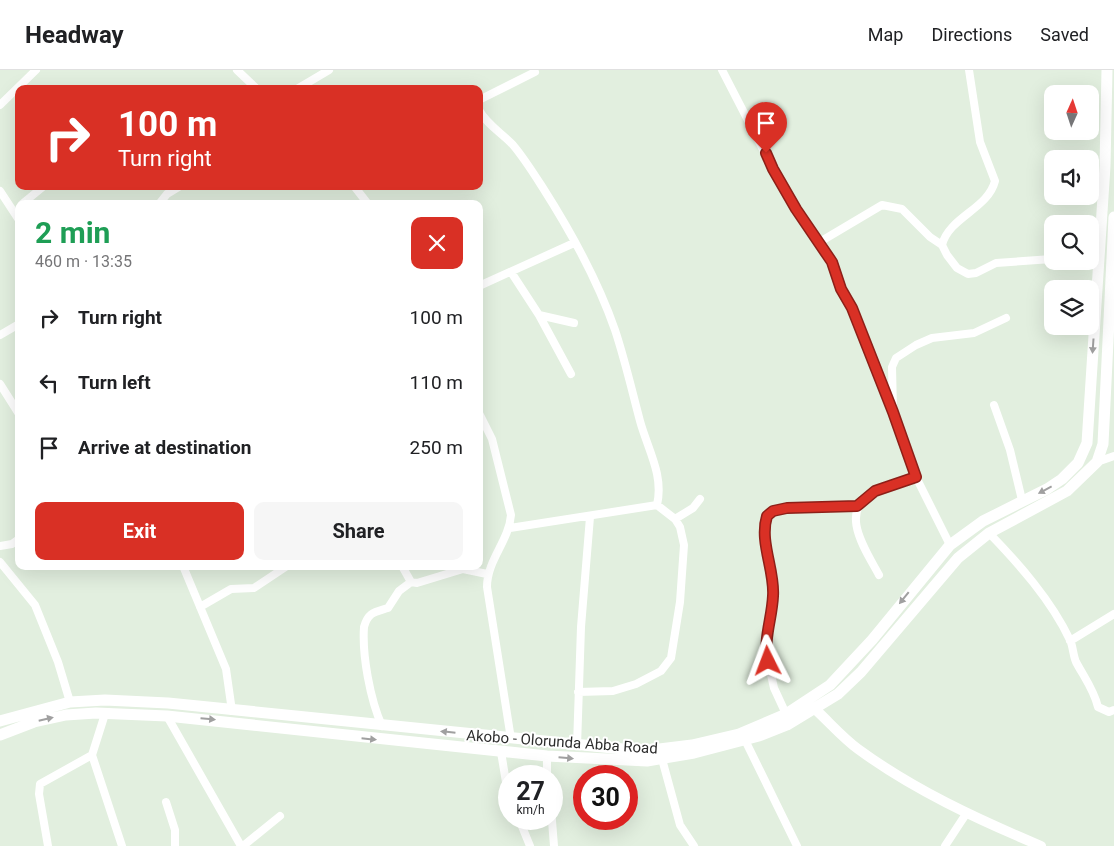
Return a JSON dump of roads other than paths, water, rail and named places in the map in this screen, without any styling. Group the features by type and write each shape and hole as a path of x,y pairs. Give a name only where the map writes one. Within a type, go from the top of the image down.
{"main road":[{"name":"Akobo - Olorunda Abba Road","path":"1099,234 1102,220 1108,88 1106,70"},
{"path":"1097,462 1103,444 1112,300 1114,219 1102,220"},
{"name":"Akobo - Olorunda Abba Road","path":"0,721 70,702 105,700 159,703 578,746 662,750 738,734 786,714 830,685 872,640 923,575 950,545 982,521 1022,500 1047,490 1062,479 1078,463 1087,443 1094,270"},
{"name":"Akobo - Olorunda Abba Road","path":"0,735 34,722 66,715 105,714 168,716 501,752 628,760 662,759 745,740 787,725 816,710 838,694 861,672 958,558 989,533 1067,491 1097,462"},
{"path":"923,575 932,588"}],"street":[{"path":"20,85 36,70"},
{"path":"237,70 253,85"},
{"path":"304,85 329,70"},
{"path":"722,70 773,169 818,243 832,262 841,289 852,308 893,412 916,477 950,545"},
{"path":"969,70 980,142 995,181 989,194 951,228 944,237 942,244 946,255 957,268 968,274 976,273 996,263 1044,260"},
{"path":"483,98 535,72"},
{"path":"0,104 15,90"},
{"path":"483,118 513,145 543,188 602,297 625,360 641,424 657,474 659,483 657,506"},
{"path":"27,200 39,190"},
{"path":"162,200 174,190"},
{"path":"357,190 365,200"},
{"path":"0,191 15,208"},
{"path":"818,243 882,205 902,209 930,237 942,244"},
{"path":"483,284 574,243"},
{"path":"511,272 540,315 571,374"},
{"path":"540,315 574,323"},
{"path":"893,412 892,367 896,358 916,345 932,338 974,333 1006,318"},
{"path":"0,335 15,326"},
{"path":"0,384 15,408"},
{"path":"994,406 1010,450 1022,500"},
{"path":"483,421 492,439 511,515 510,528 487,574 486,587 511,739"},
{"path":"1097,462 1114,456"},
{"path":"879,576 858,538 855,514 857,506 875,491 916,477"},
{"path":"675,519 692,508 700,499"},
{"path":"510,528 657,506 675,519 680,527 684,545 680,602 671,658 662,671 636,684 613,691 578,692"},
{"path":"786,714 774,688 765,648 774,595 765,536 767,516 773,511 787,508 857,506"},
{"path":"578,746 581,627 590,517"},
{"path":"989,533 1012,556 1049,603 1070,641 1075,660 1095,695 1098,706 1109,712 1114,710"},
{"path":"0,546 15,542"},
{"path":"0,562 35,605 58,662 70,702"},
{"path":"185,570 226,669 232,711"},
{"path":"200,607 231,589 254,588 281,570"},
{"path":"404,570 411,582"},
{"path":"382,726 376,713 369,677 364,627 366,618 371,613 388,608 399,591 411,582 428,581 460,570"},
{"path":"468,570 487,574"},
{"path":"1070,641 1114,614"},
{"path":"816,710 857,748 923,791 966,814 1041,846"},
{"path":"105,714 92,755 122,846"},
{"path":"168,716 242,846 280,816"},
{"path":"745,740 797,846"},
{"path":"501,752 503,765"},
{"path":"48,846 39,794 40,784 92,755"},
{"path":"547,756 547,765"},
{"path":"662,759 680,824 694,846"},
{"path":"166,802 175,830 175,846"},
{"path":"945,846 966,814"},
{"path":"523,830 530,846"},
{"path":"553,830 554,846"}]}
